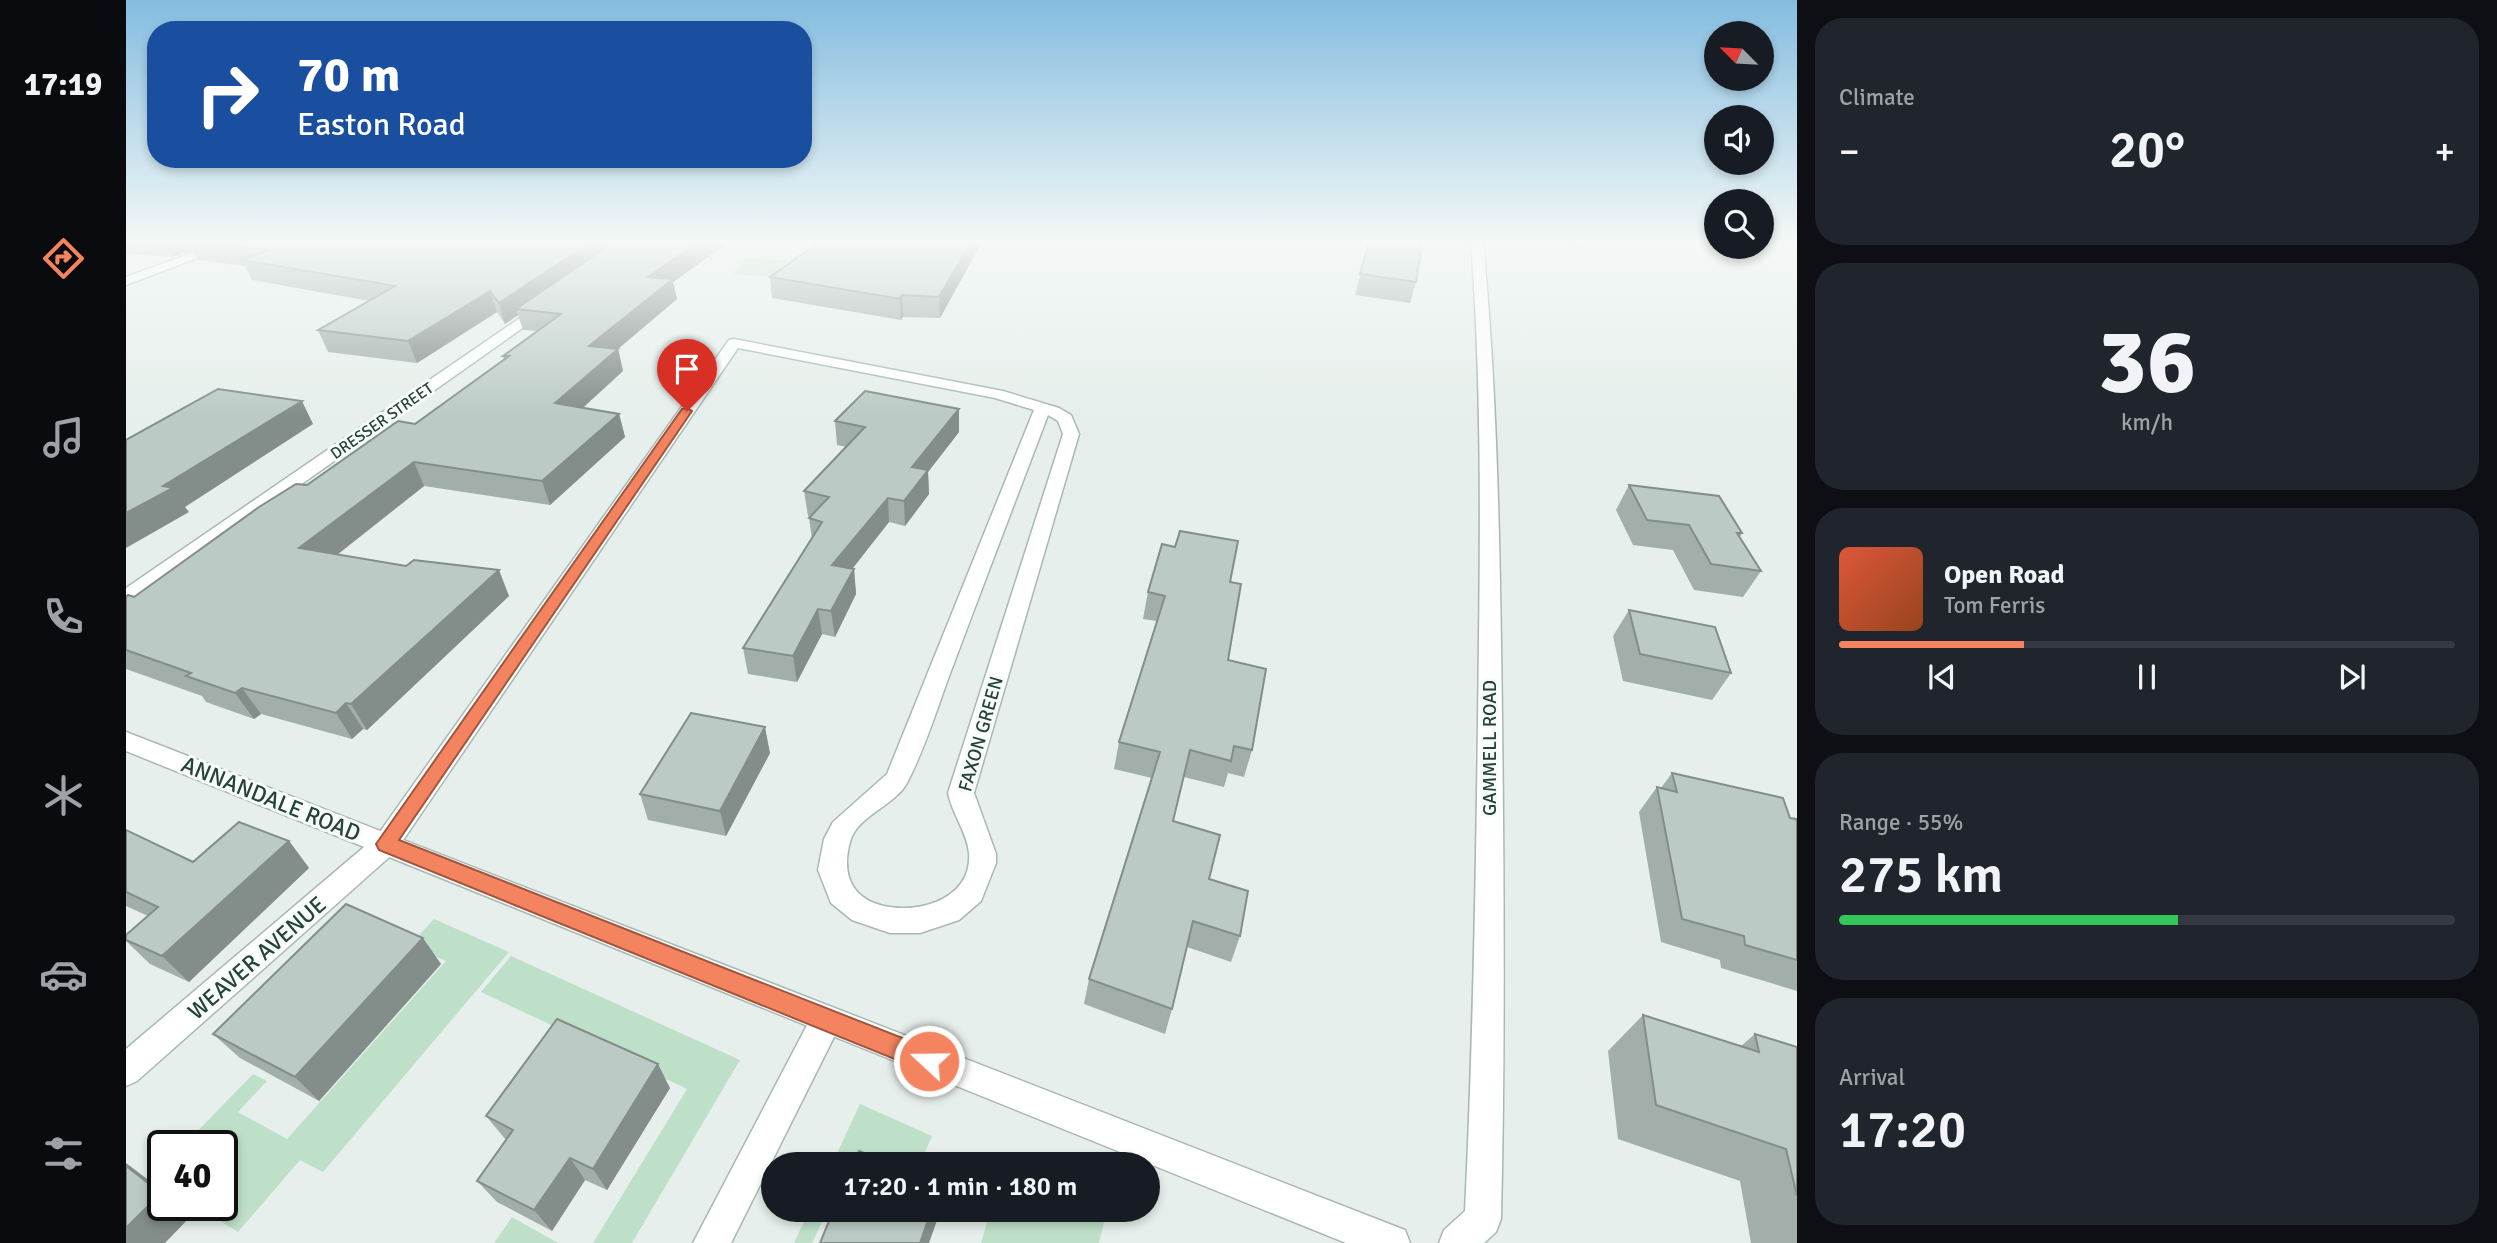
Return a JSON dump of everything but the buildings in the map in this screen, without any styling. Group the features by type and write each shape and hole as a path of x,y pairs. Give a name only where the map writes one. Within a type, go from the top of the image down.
{"street":[{"name":"DRESSER STREET","path":"126,598 555,300"},
{"name":"GAMMELL ROAD","path":"1457,1243 1483,1219 1489,1076 1490,572 1486,331 1483,300"},
{"name":"FAXON GREEN","path":"734,343 998,394 1043,407 1065,418 1071,433 961,793 963,809 981,842 982,863 975,883 962,901 944,913 909,922 874,918 855,907 840,892 832,865 837,837 850,819 884,794 897,779 1043,407"},
{"name":"WEAVER AVENUE","path":"126,1070 386,844 734,343"},
{"name":"ANNANDALE ROAD","path":"126,741 826,1021 1392,1243"},
{"path":"711,1243 826,1021"}],"green space":[{"path":"434,919 509,952 323,1172 300,1160 238,1232 220,1221 238,1221 238,1130 199,1130 253,1074 267,1081 238,1112 287,1139 446,961 410,945"},
{"path":"511,956 740,1060 632,1243 593,1243 687,1089 481,992"},
{"path":"860,1104 932,1136 925,1152 838,1152"},
{"path":"512,1217 558,1243 494,1243"},
{"path":"804,1222 822,1222 812,1243 794,1243"},
{"path":"987,1222 1104,1222 1099,1243 981,1243"}],"route":[{"path":"687,411 386,844 929,1061"}]}
